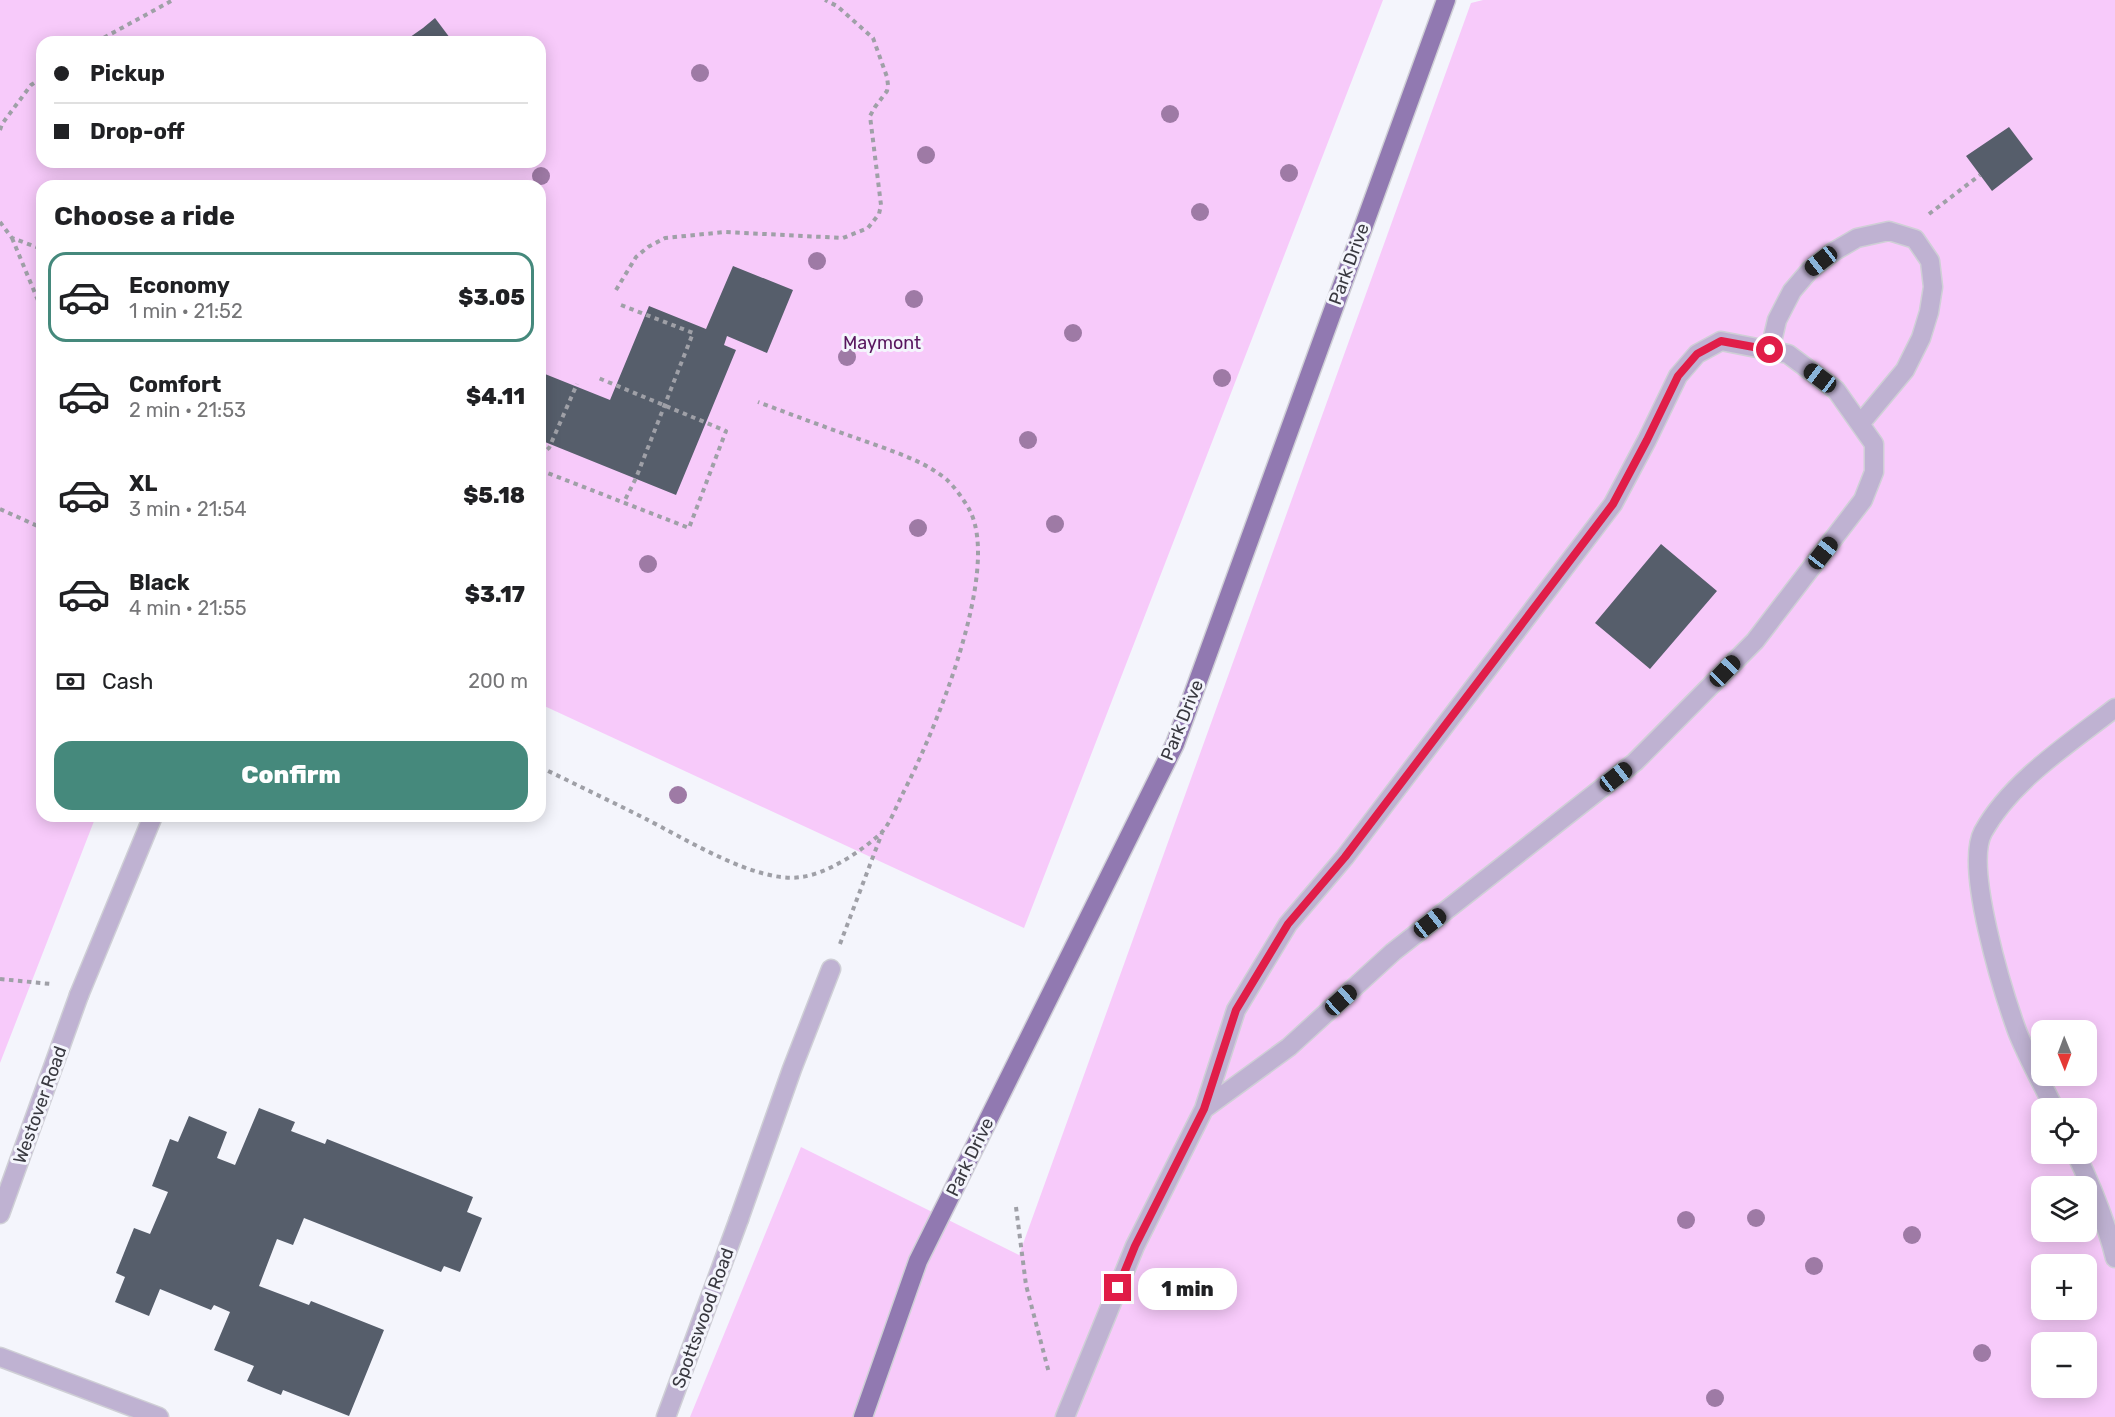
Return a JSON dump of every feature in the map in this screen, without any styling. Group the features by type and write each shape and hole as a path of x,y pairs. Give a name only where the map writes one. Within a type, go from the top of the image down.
{"main road":[{"name":"Park Drive","path":"863,1417 918,1262 1175,744 1446,0"}],"street":[{"path":"1770,350 1777,320 1792,291 1810,270 1833,252 1857,238 1889,231 1915,239 1930,261 1933,286 1929,312 1921,338 1905,370 1860,424"},
{"path":"1065,1416 1135,1246 1204,1109 1236,1010 1288,924 1345,857 1613,504 1678,376 1697,354 1721,341 1788,354 1836,390 1874,444 1874,472 1863,500 1755,640 1635,762 1393,952 1289,1047 1204,1109"},
{"path":"2049,1098 2018,1031 1995,961 1981,891 1978,854 1982,834 1997,810 2036,770 2115,708"},
{"name":"Westover Road","path":"0,1214 79,995 151,822"},
{"name":"Spottswood Road","path":"666,1417 792,1069 831,969"},
{"path":"2081,1164 2090,1184 2115,1258"},
{"path":"0,1356 159,1417"}],"path":[{"path":"107,36 173,0"},
{"path":"616,290 636,257 665,238 725,232 843,238 868,228 875,221 881,205 870,116 887,91 887,77 873,38 837,6 825,0"},
{"path":"0,130 31,85 36,82"},
{"path":"1903,235 1980,175"},
{"path":"0,222 12,238 36,296"},
{"path":"12,238 36,247"},
{"path":"621,305 693,333 636,478 624,502"},
{"path":"546,472 689,528 726,431 596,377"},
{"path":"546,450 577,384"},
{"path":"758,402 919,461 948,480 970,510 975,527 979,561 965,632 920,761 882,832 831,969"},
{"path":"0,508 36,525"},
{"path":"546,770 711,852 761,873 780,878 801,877 822,872 842,862 882,832"},
{"path":"0,979 60,985 79,995"},
{"path":"1016,1207 1026,1285 1053,1386 1065,1416"}],"green space":[{"name":"Maymont","path":"0,0 1383,0 1024,928 546,707 546,180 36,180 36,822 94,822 0,1063"},
{"path":"1483,0 2115,0 2115,1417 690,1417 801,1147 1019,1255 1471,3"}],"building":[{"path":"435,18 448,36 412,36"},
{"path":"2009,127 2033,159 1992,191 1966,156"},
{"path":"733,266 793,290 767,353 727,336 724,345 736,350 676,495 546,442 546,374 610,400 649,306 706,329"},
{"path":"1661,544 1717,591 1650,669 1595,623"},
{"path":"259,1108 295,1122 291,1131 325,1144 327,1139 473,1197 467,1212 482,1218 460,1272 444,1266 441,1272 304,1218 293,1245 277,1239 259,1286 309,1305 311,1301 384,1330 349,1416 283,1390 281,1395 247,1381 254,1366 214,1350 230,1312 214,1305 211,1310 160,1289 149,1316 115,1302 125,1277 116,1273 134,1228 150,1234 168,1192 152,1186 170,1139 178,1142 189,1116 227,1132 217,1158 235,1165"}],"route":[{"path":"1118,1288 1135,1246 1204,1109 1236,1010 1288,924 1345,857 1613,504 1678,376 1697,354 1721,341 1770,350"}]}
